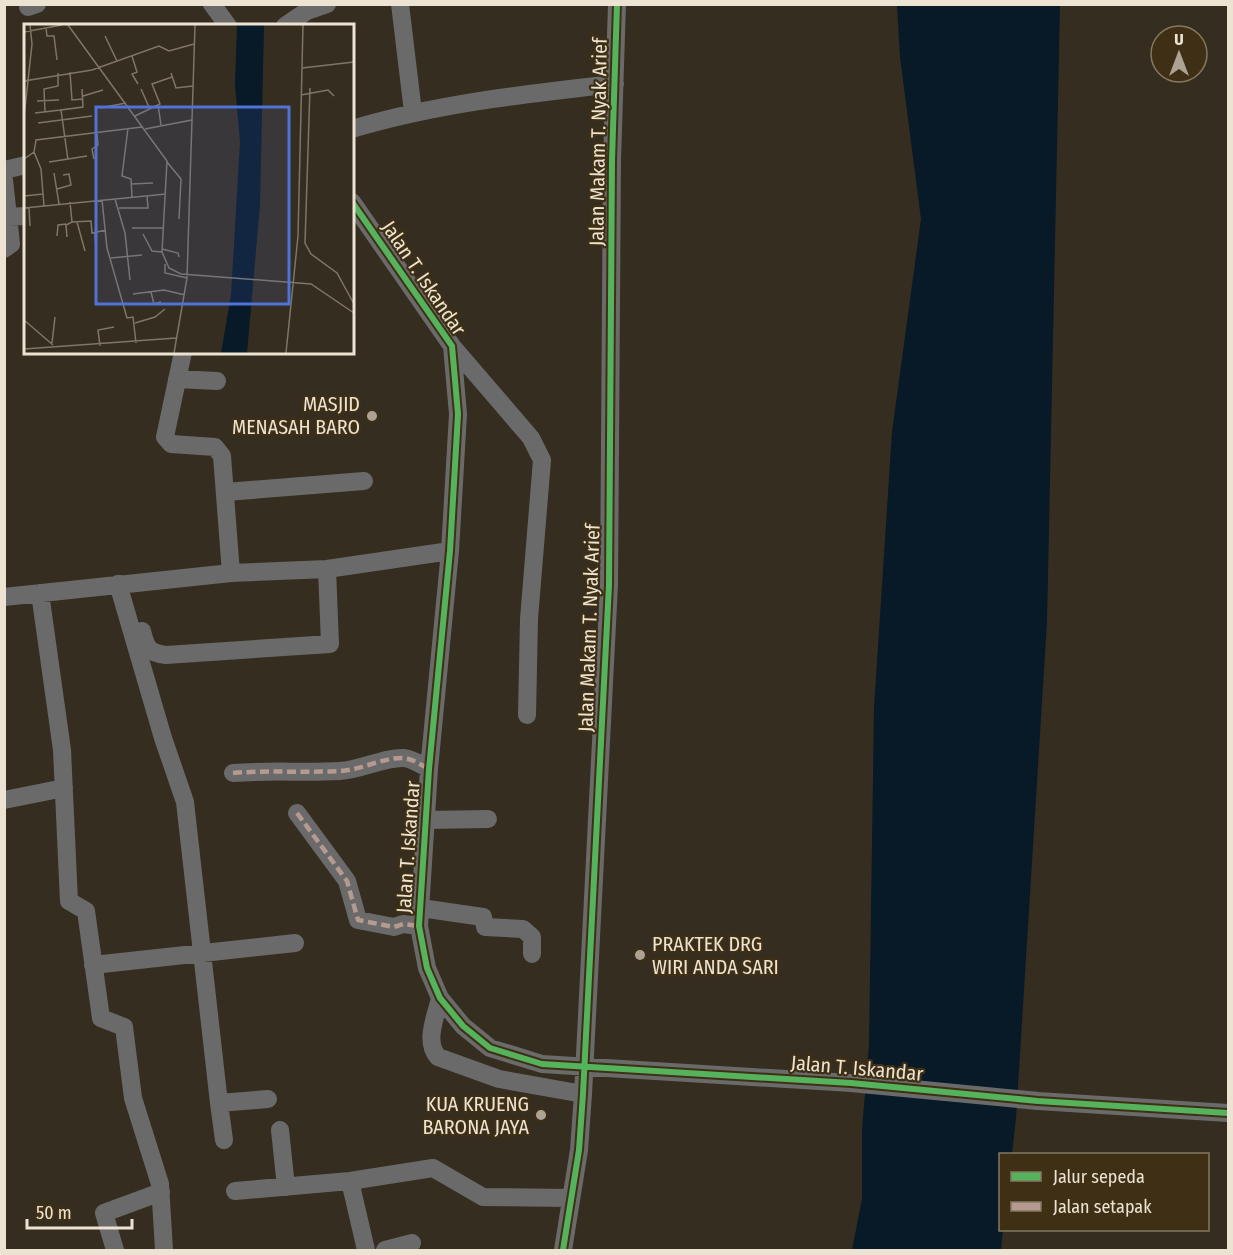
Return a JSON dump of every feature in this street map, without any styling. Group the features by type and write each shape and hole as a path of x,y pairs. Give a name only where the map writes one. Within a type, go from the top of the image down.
{"street":[{"path":"213,4 227,24"},
{"path":"288,24 307,12 327,4"},
{"path":"400,4 413,112"},
{"name":"Jalan Makam T. Nyak Arief","path":"563,1251 579,1150 583,1094 609,585 612,171 617,4"},
{"path":"354,128 413,112 490,97 615,84"},
{"path":"4,170 24,165"},
{"path":"4,180 13,217 11,244 4,249"},
{"name":"Jalan T. Iskandar","path":"354,205 452,346 458,414 450,551 429,769 420,917 425,961 440,998 475,1038 490,1048 542,1064 851,1083 1038,1101 1228,1113"},
{"path":"452,346 531,438 542,460 530,619 527,715"},
{"path":"183,354 165,432 166,441 171,444 215,447 222,456 231,573"},
{"path":"177,379 217,381"},
{"path":"226,492 364,481"},
{"path":"4,597 231,573 327,569 450,551"},
{"path":"124,583 146,647 152,654 319,645 330,644 327,569"},
{"path":"124,583 163,738 185,802 224,1140"},
{"path":"40,593 62,750 69,901 86,911 101,1018 124,1027 134,1098 160,1192 164,1251"},
{"path":"232,773 270,770 340,771 362,768 396,758 413,760 429,769"},
{"path":"4,800 64,788"},
{"path":"297,813 347,881 358,920 394,927 420,917 483,917 485,927 523,929 532,937 532,954"},
{"path":"426,820 488,819"},
{"path":"93,965 295,943"},
{"path":"440,998 431,1037 433,1052 438,1057 499,1079 583,1094"},
{"path":"219,1103 268,1099"},
{"path":"280,1130 286,1187"},
{"path":"235,1191 350,1181 434,1168 483,1197 571,1198"},
{"path":"350,1181 366,1251"},
{"path":"115,1251 104,1213 160,1192"},
{"path":"385,1251 412,1244"}],"water":[{"path":"897,5 1060,5 1047,622 1016,1118 1012,1153 999,1153 999,1231 1003,1231 1001,1250 852,1250 862,1199 862,1130 869,1045 874,708 892,432 921,219 900,57"}],"marked path":[{"path":"233,773 340,771 396,758 414,761 429,769"},
{"path":"297,813 347,881 358,920 394,927 403,924 419,926"}],"cycle path":[{"path":"563,1250 579,1150 583,1094 609,585 612,160 617,4"},
{"path":"354,205 452,346 458,414 450,551 429,769 419,926 427,968 440,998 463,1026 490,1048 542,1064 851,1083 1038,1101 1228,1113"}],"place":[{"name":"MASJID MENASAH BARO","path":"372,416"},
{"name":"PRAKTEK DRG WIRI ANDA SARI","path":"640,955"},
{"name":"KUA KRUENG BARONA JAYA","path":"541,1115"}]}
